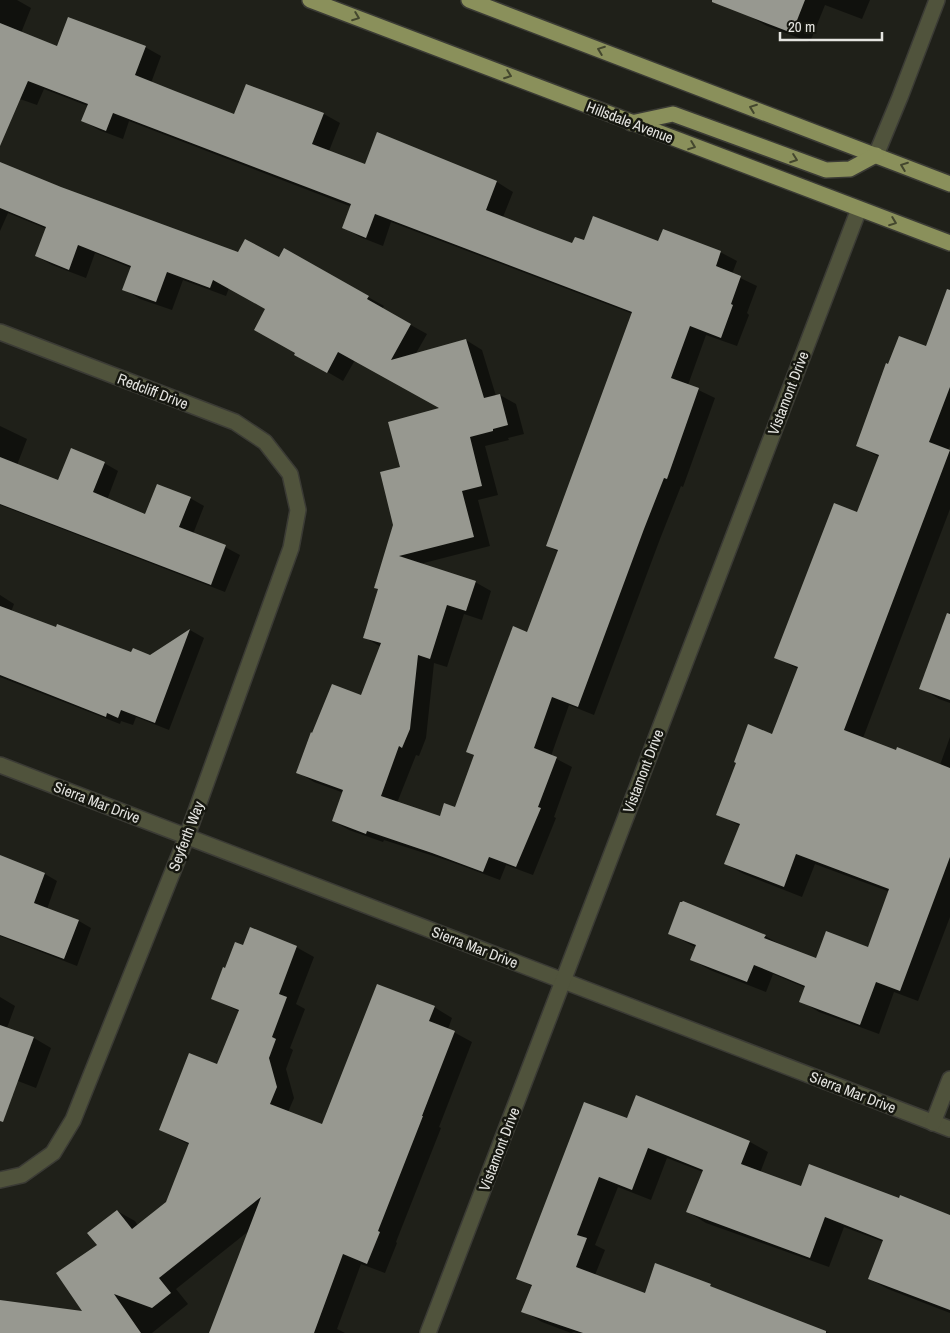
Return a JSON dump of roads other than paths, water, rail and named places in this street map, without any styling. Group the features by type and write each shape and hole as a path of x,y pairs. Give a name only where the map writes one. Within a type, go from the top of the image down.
{"highway":[{"name":"Hillsdale Avenue","path":"310,0 950,244"},
{"path":"469,0 950,184"},
{"path":"632,123 674,114 826,170 850,169 876,156"}],"street":[{"path":"876,156 937,0"},
{"name":"Vistamont Drive","path":"428,1333 859,209"},
{"name":"Redcliff Drive","path":"0,332 235,422 265,442 290,474"},
{"name":"Seyferth Way","path":"0,1180 22,1175 53,1153 73,1120 187,836 291,548 298,510 290,474"},
{"name":"Sierra Mar Drive","path":"0,765 950,1129"},
{"path":"933,1122 950,1079"}]}
